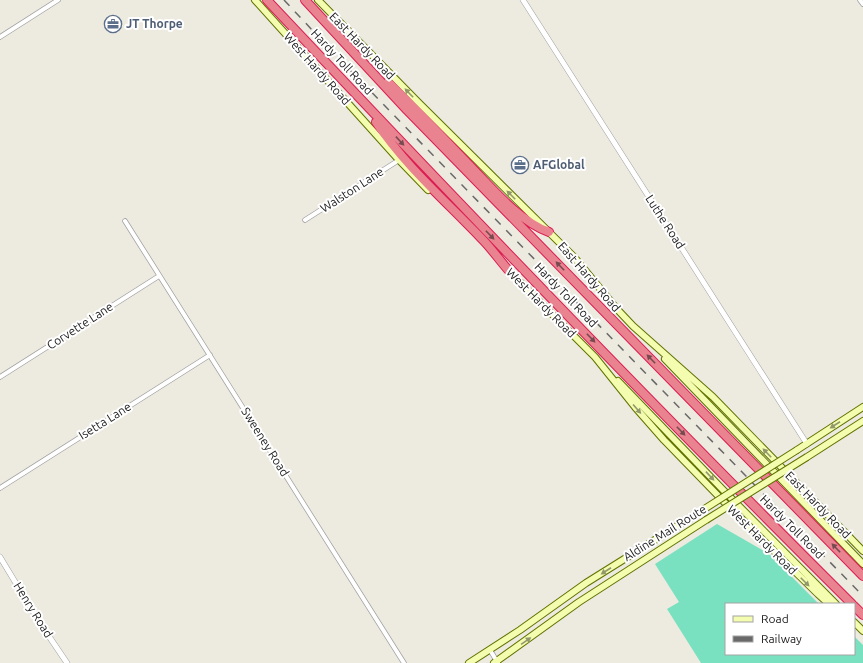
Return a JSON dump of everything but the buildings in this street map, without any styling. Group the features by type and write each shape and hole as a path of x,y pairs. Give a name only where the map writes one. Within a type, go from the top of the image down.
{"highway":[{"name":"Hardy Toll Road","path":"267,0 364,103 740,492 851,603"},
{"name":"Hardy Toll Road","path":"305,0 408,110 863,576"},
{"path":"321,17 396,90 492,188 520,214 540,229 549,232"},
{"path":"364,103 386,137 431,188 483,240 510,272"},
{"path":"855,607 863,615"}],"main road":[{"name":"West Hardy Road","path":"255,0 399,160 595,357 635,407 664,440 729,507 828,603"},
{"name":"East Hardy Road","path":"318,0 575,258 616,308 633,326 713,397 863,550"},
{"path":"633,326 863,564"},
{"path":"595,357 835,603"},
{"name":"Aldine Mail Route","path":"470,663 634,553 863,407"},
{"name":"Aldine Mail Route","path":"496,662 579,602 863,421"},
{"path":"634,553 642,561"},
{"path":"553,606 561,615"},
{"path":"855,624 863,632"}],"street":[{"path":"0,37 58,0"},
{"name":"Luthe Road","path":"523,0 807,444"},
{"path":"860,0 863,4"},
{"name":"Walston Lane","path":"305,220 399,160"},
{"name":"Sweeney Road","path":"125,221 404,663"},
{"name":"Corvette Lane","path":"0,377 159,276"},
{"name":"Isetta Lane","path":"0,488 210,355"},
{"name":"Henry Road","path":"0,557 40,623 67,663"},
{"path":"490,650 496,662"}],"green space":[{"path":"717,524 769,554 818,603 725,603 725,655 855,655 855,637 863,645 863,663 701,663 667,609 679,602 655,564"}],"railway":[{"path":"284,0 344,64 863,596"}],"place":[{"name":"JT Thorpe","path":"113,24"},
{"name":"AFGlobal","path":"520,165"}]}
